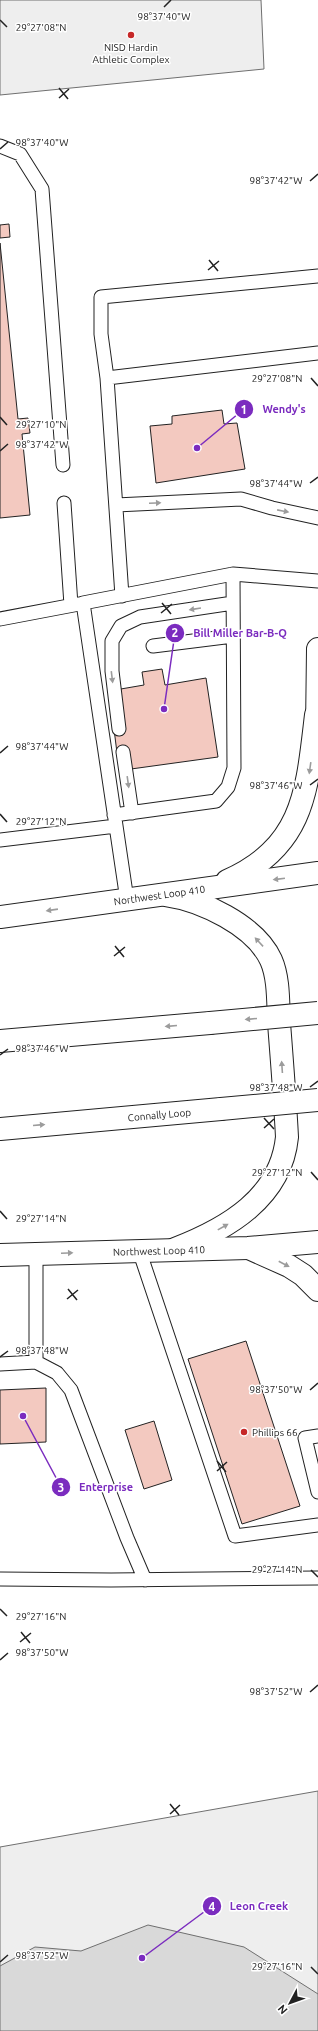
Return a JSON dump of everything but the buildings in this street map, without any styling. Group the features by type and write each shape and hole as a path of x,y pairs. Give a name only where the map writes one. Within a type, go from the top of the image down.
{"main road":[{"path":"206,888 222,883 247,870 274,850 290,829 305,794 310,769 316,715 318,649"},
{"path":"316,715 318,745"},
{"name":"Northwest Loop 410","path":"0,917 166,896 206,888 318,873"},
{"path":"166,896 183,898 240,925 258,940 265,949 271,961 277,992 287,1137 286,1150 279,1170 267,1190 259,1199 225,1226 175,1250"},
{"path":"0,1041 318,1013"},
{"name":"Connally Loop","path":"0,1129 318,1100"},
{"name":"Northwest Loop 410","path":"0,1255 248,1248 318,1242"},
{"path":"248,1248 289,1266 303,1275 318,1290"}],"lane":[{"path":"0,146 20,154 42,189 63,466"},
{"path":"122,596 106,378 101,334 101,297 318,276"},
{"path":"106,378 318,353"},
{"path":"116,505 241,499 272,508 318,518"},
{"path":"64,502 77,604 115,821 127,900"},
{"path":"0,619 233,574 318,581"},
{"path":"0,840 115,821 132,813 216,801 228,787 234,768 233,574"},
{"path":"119,728 112,671 112,641 121,626 140,617 233,603"},
{"path":"153,646 233,636"},
{"path":"123,752 132,813"},
{"path":"139,1250 235,1536 318,1525"},
{"path":"36,1254 36,1362"},
{"path":"0,1364 36,1362 58,1373 71,1390 127,1538 145,1580"},
{"path":"318,1436 305,1438 318,1492"},
{"path":"0,1579 145,1580 318,1578"}],"shaded area":[{"name":"NISD Hardin Athletic Complex","path":"0,0 261,0 264,69 0,95"},
{"path":"318,1791 318,2031 0,2031 0,1847"},
{"path":"148,1925 244,1947 318,1994 318,2031 0,2031 0,1966 35,1947 81,1951"}],"place":[{"name":"NISD Hardin Athletic Complex","path":"131,35"},
{"name":"Wendy's","path":"197,448"},
{"name":"Bill Miller Bar-B-Q","path":"164,709"},
{"name":"Enterprise","path":"23,1416"},
{"name":"Phillips 66","path":"244,1432"},
{"name":"Leon Creek","path":"142,1958"}]}
